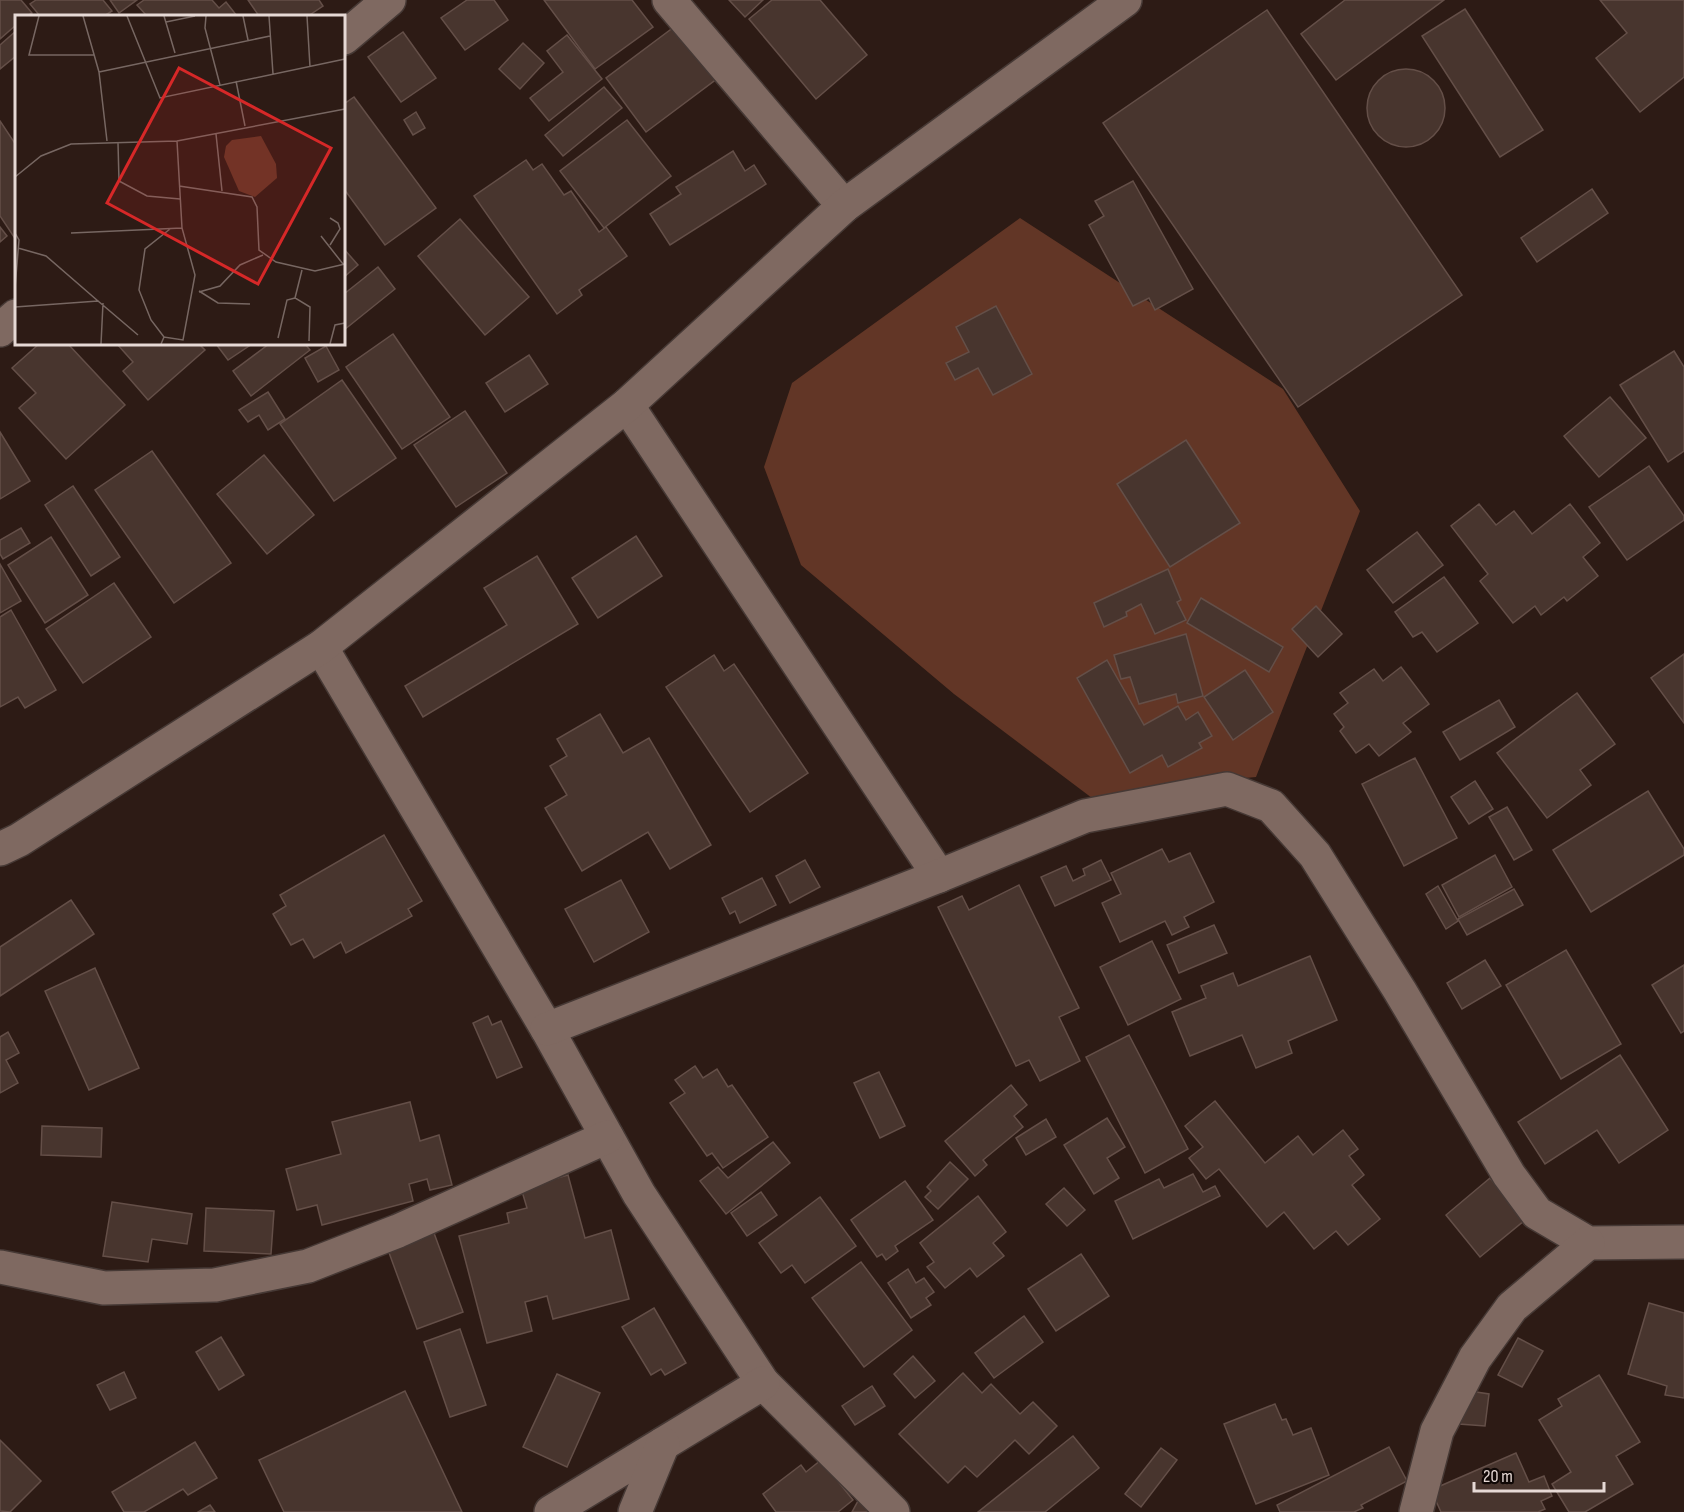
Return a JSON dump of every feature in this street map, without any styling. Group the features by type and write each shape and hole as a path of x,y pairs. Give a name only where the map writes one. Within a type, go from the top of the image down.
{"street":[{"path":"345,37 389,0"},
{"path":"669,0 844,206"},
{"path":"0,849 19,840 321,647 627,405 844,206 1125,0"},
{"path":"0,330 15,317"},
{"path":"627,405 939,876"},
{"path":"321,647 547,1029 639,1194 763,1383 893,1512"},
{"path":"547,1029 939,876 1085,816 1227,789 1271,806 1315,855 1400,991 1509,1175 1537,1213 1588,1243 1684,1242"},
{"path":"0,1266 104,1288 215,1285 308,1266 398,1231 607,1137"},
{"path":"1416,1512 1437,1431 1475,1358 1512,1307 1588,1243"},
{"path":"551,1512 763,1383"},
{"path":"635,1512 663,1444"}],"shaded area":[{"path":"1020,218 1283,389 1360,511 1256,777 1148,787 1092,798 954,694 801,565 764,467 792,383"}],"building":[{"path":"0,0 21,0 32,13 15,15 15,26 0,39"},
{"path":"36,0 103,0 112,11 106,15 39,15 30,4"},
{"path":"110,0 137,0 119,13"},
{"path":"144,0 212,0 219,8 226,2 236,15 146,15 137,5"},
{"path":"248,0 319,0 323,6 310,15 258,15"},
{"path":"467,0 494,0 508,20 465,50 441,18"},
{"path":"544,0 632,0 653,27 595,69"},
{"path":"729,0 763,0 745,17"},
{"path":"772,0 820,0 867,55 816,99 749,19"},
{"path":"1345,0 1444,0 1336,80 1301,34"},
{"path":"1600,0 1684,0 1684,77 1640,112 1596,58 1627,33"},
{"path":"1465,9 1543,130 1500,157 1422,36"},
{"path":"1267,10 1462,295 1298,407 1103,123"},
{"path":"678,24 718,78 646,132 606,78"},
{"path":"15,32 15,57 0,69 0,45"},
{"path":"403,32 436,78 401,102 368,57"},
{"path":"567,35 602,79 549,121 530,98 563,72 547,51"},
{"path":"523,43 544,63 520,89 499,69"},
{"path":"1406,69 1421,72 1434,80 1442,93 1445,108 1442,123 1434,136 1421,144 1406,147 1391,144 1378,136 1370,123 1367,108 1370,93 1378,80 1391,72"},
{"path":"604,87 622,108 563,156 545,135"},
{"path":"354,97 436,208 385,245 345,190 345,103"},
{"path":"416,112 425,128 413,135 404,120"},
{"path":"627,120 671,176 604,228 560,171"},
{"path":"0,121 15,144 15,238 0,216"},
{"path":"733,151 745,171 754,165 766,184 670,245 650,214 681,194 676,187"},
{"path":"526,160 533,170 542,164 564,195 571,191 599,232 606,227 627,256 579,290 582,295 557,314 474,196"},
{"path":"1133,181 1193,289 1155,310 1149,298 1133,306 1089,225 1104,216 1095,201"},
{"path":"1592,189 1608,213 1537,262 1521,238"},
{"path":"460,219 529,297 485,335 418,256"},
{"path":"0,227 7,236 0,242"},
{"path":"345,250 358,265 345,276"},
{"path":"378,267 395,289 345,329 345,293"},
{"path":"996,306 1032,374 993,395 978,368 955,380 946,363 969,352 956,327"},
{"path":"393,334 450,417 402,449 346,367"},
{"path":"38,345 69,345 125,405 66,459 19,408 36,393 12,368"},
{"path":"118,345 200,345 205,350 148,400 123,371 133,362"},
{"path":"217,345 250,345 228,360"},
{"path":"268,345 306,345 310,350 251,396 233,371"},
{"path":"326,346 339,370 318,382 305,358"},
{"path":"1674,351 1684,367 1684,451 1668,462 1620,385"},
{"path":"529,355 548,384 505,412 486,383"},
{"path":"342,380 396,458 334,501 280,424"},
{"path":"268,392 285,419 268,430 259,415 248,422 239,410"},
{"path":"1610,397 1646,438 1599,477 1564,436"},
{"path":"465,411 507,473 456,507 414,445"},
{"path":"0,432 30,481 0,499"},
{"path":"1186,440 1240,523 1170,567 1117,484"},
{"path":"152,451 231,563 174,603 95,490"},
{"path":"264,455 314,515 267,554 217,494"},
{"path":"1649,466 1684,516 1684,520 1627,560 1589,507"},
{"path":"73,486 120,557 91,576 45,505"},
{"path":"1479,504 1496,525 1514,511 1532,534 1570,504 1600,543 1583,557 1598,576 1567,601 1564,597 1541,615 1535,606 1513,623 1480,581 1488,574 1451,526"},
{"path":"21,528 30,543 3,559 0,554 0,540"},
{"path":"1417,532 1443,565 1393,603 1367,570"},
{"path":"636,536 662,576 598,618 572,578"},
{"path":"51,537 88,595 45,623 8,565"},
{"path":"537,556 578,624 423,717 405,686 507,625 484,588"},
{"path":"0,564 21,601 0,613"},
{"path":"1168,569 1181,600 1177,602 1186,620 1155,634 1141,604 1126,612 1127,616 1104,627 1094,603"},
{"path":"1444,577 1478,623 1437,652 1422,632 1413,637 1395,612"},
{"path":"114,583 151,637 83,683 46,629"},
{"path":"1201,598 1283,647 1269,672 1187,623"},
{"path":"1316,606 1342,634 1318,657 1292,629"},
{"path":"11,610 56,690 25,708 18,697 0,707 0,617"},
{"path":"1186,634 1203,696 1178,703 1176,694 1139,704 1130,677 1121,679 1114,655"},
{"path":"1684,654 1684,723 1651,678"},
{"path":"714,655 724,671 734,664 808,773 750,812 666,687"},
{"path":"1107,660 1144,725 1178,706 1186,720 1198,712 1212,736 1199,743 1202,748 1168,767 1162,755 1130,773 1077,678"},
{"path":"1401,667 1429,704 1403,723 1411,732 1379,756 1369,744 1356,753 1340,731 1344,727 1334,714 1348,703 1340,693 1374,669 1383,681"},
{"path":"1245,670 1273,712 1233,740 1204,697"},
{"path":"1577,693 1615,744 1580,770 1591,785 1547,818 1497,753"},
{"path":"1499,700 1515,727 1460,760 1443,732"},
{"path":"600,714 623,753 649,738 711,845 670,869 648,832 582,871 545,808 567,795 550,766 567,756 557,739"},
{"path":"1415,758 1457,838 1404,866 1362,784"},
{"path":"1475,781 1493,809 1469,824 1451,797"},
{"path":"1648,791 1684,849 1684,855 1591,912 1553,850"},
{"path":"1507,807 1532,850 1514,860 1489,817"},
{"path":"384,835 422,901 408,909 412,916 346,953 341,942 314,958 303,939 291,945 273,914 286,906 280,895"},
{"path":"1162,849 1169,862 1190,853 1214,902 1184,917 1189,927 1172,935 1165,921 1120,942 1102,903 1121,894 1111,873"},
{"path":"1495,855 1512,887 1459,917 1442,885"},
{"path":"805,860 820,887 790,903 776,876"},
{"path":"1101,860 1111,880 1055,906 1041,877 1066,866 1073,881 1085,875 1083,869"},
{"path":"762,878 776,905 740,923 735,911 730,914 722,898"},
{"path":"621,880 649,932 594,962 565,909"},
{"path":"1019,885 1079,1008 1059,1017 1080,1061 1040,1081 1029,1060 1016,1066 938,907 962,896 969,910"},
{"path":"1438,886 1458,921 1446,929 1426,894"},
{"path":"1514,889 1523,905 1467,935 1458,919"},
{"path":"71,900 94,934 0,996 0,947"},
{"path":"1214,925 1227,953 1179,973 1167,945"},
{"path":"1152,941 1181,999 1128,1025 1100,967"},
{"path":"1566,950 1621,1044 1561,1079 1506,985"},
{"path":"1310,956 1337,1020 1288,1041 1292,1053 1256,1068 1242,1035 1190,1056 1172,1012 1206,998 1201,986 1233,973 1238,986"},
{"path":"1485,960 1501,986 1462,1009 1447,983"},
{"path":"1684,965 1684,1031 1681,1033 1652,985"},
{"path":"95,968 139,1068 89,1090 45,991"},
{"path":"488,1016 492,1025 501,1021 522,1067 497,1078 473,1023"},
{"path":"8,1032 19,1053 6,1060 18,1083 0,1093 0,1037"},
{"path":"1129,1035 1188,1149 1145,1173 1086,1057"},
{"path":"1620,1055 1668,1130 1619,1163 1597,1130 1545,1164 1518,1122"},
{"path":"695,1066 703,1078 717,1069 728,1087 732,1085 768,1137 723,1168 712,1153 707,1156 670,1103 685,1093 675,1080"},
{"path":"879,1072 905,1126 880,1138 854,1083"},
{"path":"1011,1085 1027,1105 1014,1116 1023,1127 983,1160 987,1165 975,1176 945,1141"},
{"path":"1215,1101 1265,1163 1298,1136 1313,1155 1343,1130 1358,1149 1349,1156 1364,1175 1352,1185 1380,1219 1348,1245 1336,1231 1314,1249 1284,1212 1267,1227 1219,1169 1206,1179 1189,1158 1203,1147 1185,1126"},
{"path":"410,1102 420,1141 439,1135 452,1185 430,1190 427,1179 409,1184 413,1201 322,1225 317,1205 297,1210 286,1169 341,1154 332,1122"},
{"path":"1107,1118 1125,1147 1107,1158 1119,1178 1094,1194 1064,1145"},
{"path":"1046,1119 1056,1137 1026,1155 1016,1138"},
{"path":"42,1126 102,1128 101,1157 41,1155"},
{"path":"773,1142 790,1163 726,1214 700,1181 718,1167 728,1178"},
{"path":"950,1162 968,1179 938,1209 925,1197 931,1191 927,1187"},
{"path":"1193,1174 1203,1192 1215,1186 1220,1196 1133,1239 1115,1201 1159,1179 1164,1188"},
{"path":"568,1175 585,1238 611,1230 629,1299 553,1319 547,1296 525,1302 532,1331 487,1343 459,1236 509,1223 507,1213 527,1208 521,1188"},
{"path":"1490,1178 1525,1220 1480,1257 1446,1215"},
{"path":"905,1181 933,1220 895,1246 898,1251 886,1260 882,1254 877,1257 851,1220"},
{"path":"1064,1188 1085,1210 1067,1226 1046,1204"},
{"path":"761,1192 777,1215 747,1236 731,1213"},
{"path":"978,1196 1006,1232 993,1243 1004,1256 977,1277 970,1268 945,1288 927,1267 934,1262 920,1243"},
{"path":"820,1197 856,1246 805,1283 792,1265 781,1273 759,1243"},
{"path":"112,1202 192,1214 187,1244 152,1239 148,1262 103,1256"},
{"path":"206,1208 274,1211 271,1254 204,1251"},
{"path":"434,1233 463,1312 417,1329 388,1250"},
{"path":"1081,1254 1109,1296 1056,1331 1028,1289"},
{"path":"861,1262 912,1330 864,1367 812,1298"},
{"path":"908,1269 916,1283 924,1278 934,1292 926,1298 931,1305 911,1318 888,1283"},
{"path":"1649,1303 1684,1313 1684,1398 1665,1395 1667,1386 1628,1374"},
{"path":"654,1308 686,1363 665,1375 661,1369 651,1375 622,1327"},
{"path":"1024,1316 1043,1342 994,1378 975,1353"},
{"path":"460,1329 486,1405 450,1417 424,1342"},
{"path":"221,1337 244,1375 219,1390 196,1352"},
{"path":"1518,1338 1543,1351 1522,1387 1498,1375"},
{"path":"913,1356 935,1381 915,1398 894,1374"},
{"path":"124,1372 136,1398 110,1410 97,1385"},
{"path":"963,1373 982,1393 991,1384 1020,1414 1033,1402 1057,1426 1029,1454 1015,1440 977,1477 965,1466 948,1483 899,1434"},
{"path":"557,1374 600,1393 567,1467 523,1447"},
{"path":"1599,1375 1640,1442 1616,1456 1633,1484 1585,1512 1569,1512 1552,1484 1571,1472 1539,1420 1562,1406 1558,1399"},
{"path":"872,1386 885,1406 855,1425 842,1406"},
{"path":"1463,1390 1489,1394 1485,1426 1459,1424"},
{"path":"405,1391 462,1512 284,1512 259,1460"},
{"path":"1275,1404 1282,1420 1286,1419 1293,1435 1311,1428 1329,1475 1256,1504 1224,1424"},
{"path":"1073,1436 1099,1468 1045,1512 978,1512"},
{"path":"0,1440 41,1481 10,1512 0,1511"},
{"path":"195,1442 217,1478 188,1495 183,1489 144,1512 124,1512 112,1492"},
{"path":"1389,1447 1407,1481 1361,1505 1363,1508 1354,1512 1280,1512 1277,1505"},
{"path":"1161,1448 1177,1460 1141,1507 1125,1494"},
{"path":"1516,1453 1529,1482 1544,1476 1552,1496 1541,1501 1545,1509 1538,1512 1441,1512 1431,1490"},
{"path":"821,1460 853,1500 838,1512 776,1512 763,1494 801,1465 806,1472"},
{"path":"858,1501 877,1509 876,1512 852,1512"},
{"path":"210,1505 215,1512 198,1512"}]}
